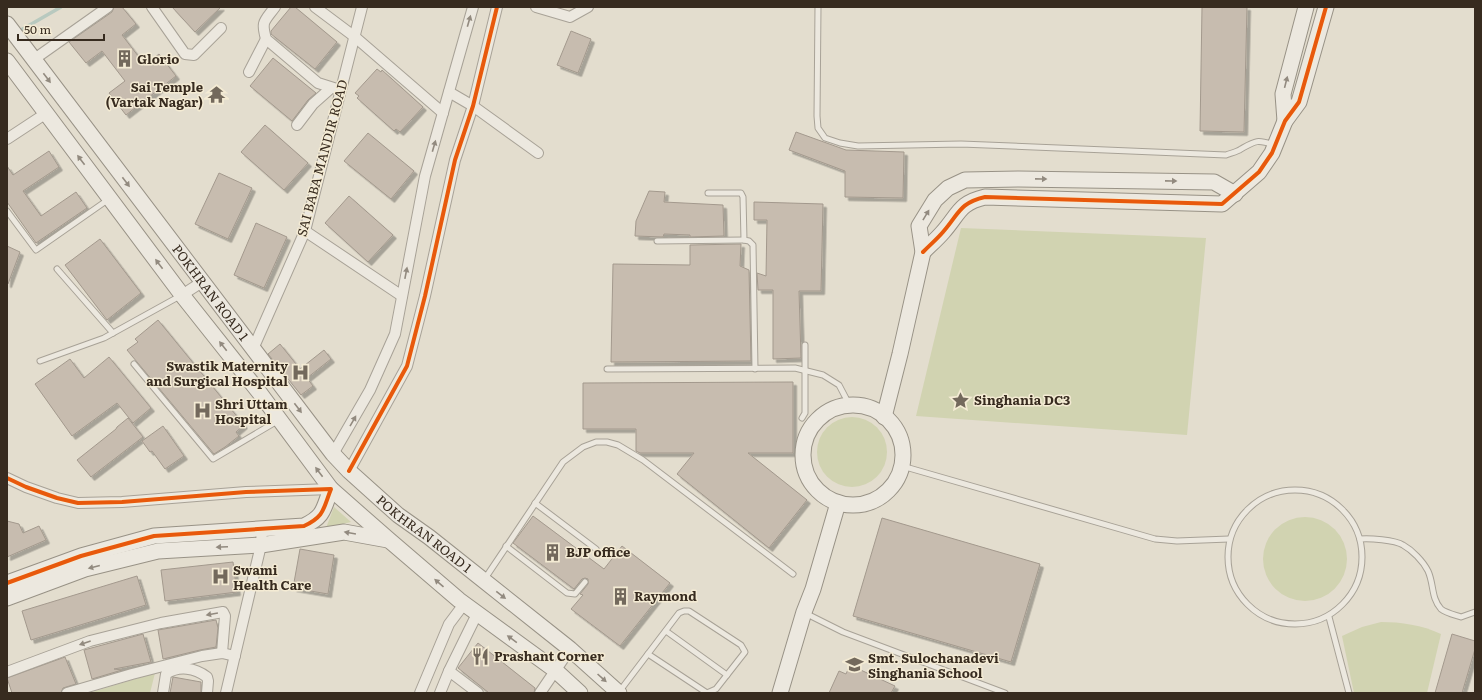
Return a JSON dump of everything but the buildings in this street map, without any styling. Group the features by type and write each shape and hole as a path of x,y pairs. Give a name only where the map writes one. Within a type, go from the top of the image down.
{"street":[{"path":"33,60 108,7"},
{"path":"152,7 185,54 194,55 221,28"},
{"path":"276,7 263,25 266,39 318,83 335,89"},
{"path":"315,7 355,37 443,113"},
{"name":"SAI BABA MANDIR ROAD","path":"253,349 305,231 335,89 355,37 362,7"},
{"path":"333,454 370,390 395,334 425,176 473,7"},
{"path":"349,471 407,366 425,296 455,160 473,106 497,7"},
{"path":"536,7 570,17 588,7"},
{"path":"1285,121 1283,94 1306,7"},
{"path":"923,252 944,231 963,206 973,200 985,197 1222,204 1259,172 1272,153 1285,121 1300,102 1326,7"},
{"name":"POKHRAN ROAD 1","path":"7,24 333,454 349,471 398,514 570,649 619,693"},
{"path":"249,72 266,39"},
{"name":"POKHRAN ROAD 1","path":"7,61 45,114 182,295 280,420 331,489 462,602 555,670 580,693"},
{"path":"297,125 312,104 335,89"},
{"path":"449,92 473,106 538,153"},
{"path":"7,139 45,114"},
{"path":"884,417 923,252 919,226 936,200 948,188 965,180 1019,179 1214,182 1235,194"},
{"path":"305,231 402,296"},
{"path":"182,295 202,282"},
{"path":"850,406 868,408 877,411 893,427 900,439 902,449 902,466 894,483 882,496 856,505 838,503 822,494 810,480 804,463 804,450 807,436 817,421 832,411 850,406"},
{"path":"7,478 26,487 57,498 78,503 122,502 246,492 331,489 321,516 315,521 304,526 154,536 81,556 7,584"},
{"path":"780,693 838,503"},
{"path":"226,693 261,545 262,529"},
{"path":"7,598 85,569 158,551 261,545 344,532 389,540"},
{"path":"420,693 449,624 462,602"},
{"path":"7,672 90,641 161,623 223,612 225,616 222,653"},
{"path":"440,693 477,614"},
{"path":"540,693 570,649"},
{"path":"67,693 202,656 222,653 235,656"},
{"path":"163,693 166,674 183,668 195,670 207,677 207,693"},
{"path":"449,671 478,693"}],"lane":[{"path":"818,7 818,128 825,138 840,143 858,146 961,144 1226,155 1240,150 1250,142 1264,142 1275,146"},
{"path":"708,193 741,193 743,198 744,240"},
{"path":"7,211 36,250 110,199"},
{"path":"657,241 744,240 749,241 753,245 755,369"},
{"path":"56,269 113,333"},
{"path":"40,361 104,338 182,295"},
{"path":"802,418 805,412 805,345"},
{"path":"134,364 213,459 280,420"},
{"path":"607,369 795,368 823,375 839,385 850,406"},
{"path":"483,581 563,462 583,447 596,442 607,442 618,445 643,460 793,574"},
{"path":"902,466 1155,539 1177,542 1229,539"},
{"path":"1295,489 1316,493 1336,503 1351,519 1360,539 1362,561 1358,582 1346,601 1329,617 1307,623 1284,623 1262,616 1244,602 1232,583 1227,562 1229,539 1238,519 1253,503 1273,493 1295,489"},
{"path":"535,503 596,549"},
{"path":"1360,539 1368,538 1402,544 1419,559 1429,572 1433,593 1437,604 1442,610 1461,617 1475,612"},
{"path":"506,546 567,593 575,594 585,582"},
{"path":"619,693 648,654 679,614 684,611 689,611 741,645 745,652 716,690 707,693 648,654"},
{"path":"804,612 843,632 1004,693"},
{"path":"1329,617 1349,693"},
{"path":"666,631 727,675"}],"green space":[{"path":"961,228 1206,238 1187,435 916,416"},
{"path":"852,417 865,420 877,427 884,439 887,452 884,465 877,477 865,484 852,487 839,484 827,477 820,465 817,452 820,439 827,427 839,420"},
{"path":"334,507 351,522 326,528"},
{"path":"1305,517 1321,520 1335,529 1344,543 1347,559 1344,575 1335,589 1321,598 1305,601 1289,598 1275,589 1266,575 1263,559 1266,543 1275,529 1289,520"},
{"path":"1381,622 1426,628 1441,634 1427,693 1354,693 1342,636 1362,627"},
{"path":"155,673 150,693 90,693 99,690"}],"waterway":[{"path":"21,30 61,7"}],"cycle path":[{"path":"349,471 407,366 425,296 455,160 473,106 497,7"},
{"path":"923,252 941,235 960,210 970,202 985,197 1222,204 1259,172 1272,153 1285,121 1299,102 1326,7"},
{"path":"7,478 26,487 57,498 78,503 122,502 246,492 331,489 320,515 304,526 154,536 81,556 7,583"}],"place":[{"name":"Glorio","path":"124,59"},
{"name":"Sai Temple (Vartak Nagar)","path":"216,94"},
{"name":"Swastik Maternity and Surgical Hospital","path":"301,373"},
{"name":"Singhania DC3","path":"961,400"},
{"name":"Shri Uttam Hospital","path":"202,411"},
{"name":"BJP office","path":"553,552"},
{"name":"Swami Health Care","path":"220,577"},
{"name":"Raymond","path":"621,596"},
{"name":"Prashant Corner","path":"481,656"},
{"name":"Smt. Sulochanadevi Singhania School","path":"855,665"}]}
